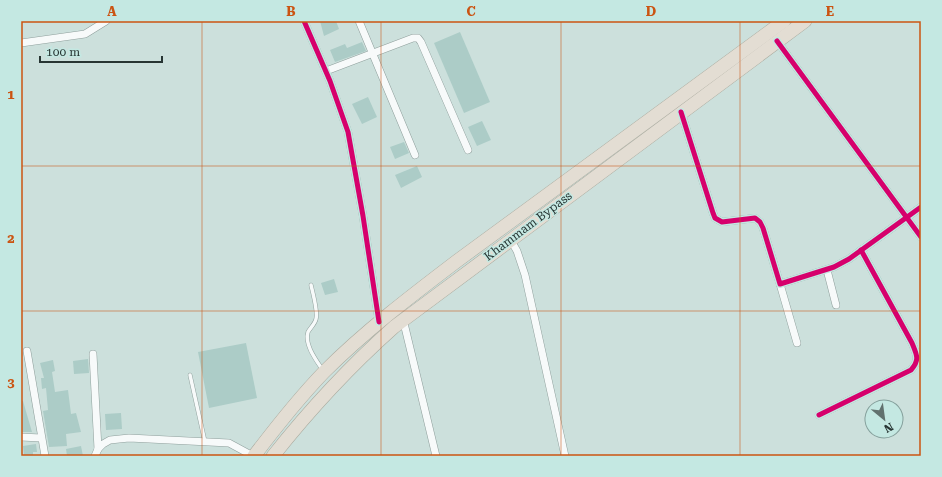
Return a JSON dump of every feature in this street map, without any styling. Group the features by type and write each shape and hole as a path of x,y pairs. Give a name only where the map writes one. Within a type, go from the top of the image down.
{"highway":[{"name":"Khammam Bypass","path":"273,456 338,380 368,349 403,319 681,112 773,37 784,21"},
{"name":"Khammam Bypass","path":"253,456 324,372 379,322 463,256 773,37 805,21"},
{"path":"463,256 472,267"}],"street":[{"path":"21,43 85,34 106,21"},
{"path":"304,21 326,71 348,132 363,216 379,322"},
{"path":"359,21 415,156"},
{"path":"773,37 921,237"},
{"path":"326,71 413,38 420,40 468,150"},
{"path":"681,112 713,213 716,218 722,222 755,218 759,220 763,228 797,343"},
{"path":"780,284 827,270 844,262 921,207"},
{"path":"510,239 519,256 525,275 565,456"},
{"path":"819,414 911,370 917,360 917,355 912,343 861,250"},
{"path":"827,270 836,304"},
{"path":"403,319 436,456"},
{"path":"27,351 45,456"},
{"path":"93,354 97,453"},
{"path":"21,437 41,438"},
{"path":"97,453 103,444 110,440 129,438 229,443 253,456"}],"lane":[{"path":"311,285 316,320 309,330 307,338 312,352 324,372"},
{"path":"190,375 205,442"}],"building":[{"path":"320,21 336,21 339,29 324,36"},
{"path":"460,32 490,102 464,113 434,43"},
{"path":"362,42 366,51 335,62 330,50 345,44 347,48"},
{"path":"368,97 377,117 362,124 352,104"},
{"path":"482,121 491,140 477,146 468,127"},
{"path":"404,142 409,153 395,159 390,147"},
{"path":"417,166 422,177 401,188 395,175"},
{"path":"334,279 338,292 325,295 321,283"},
{"path":"246,343 257,398 209,408 198,352"},
{"path":"88,359 89,373 74,374 73,361"},
{"path":"53,360 55,371 52,372 55,392 68,390 71,414 76,413 81,432 66,434 67,446 49,447 43,411 48,410 46,388 42,389 41,378 44,378 40,363"},
{"path":"21,401 23,401 32,432 21,432"},
{"path":"121,413 122,429 106,430 105,414"},
{"path":"36,444 37,452 33,452 33,456 24,456 23,446"},
{"path":"81,446 83,456 67,456 66,449"}],"cycle path":[{"path":"304,21 330,81 348,132 363,216 379,322"},
{"path":"777,41 921,237"},
{"path":"681,112 715,218 722,222 755,218 760,222 780,284 834,267 849,259 921,207"},
{"path":"819,415 911,370 917,360 912,343 861,250"}]}
